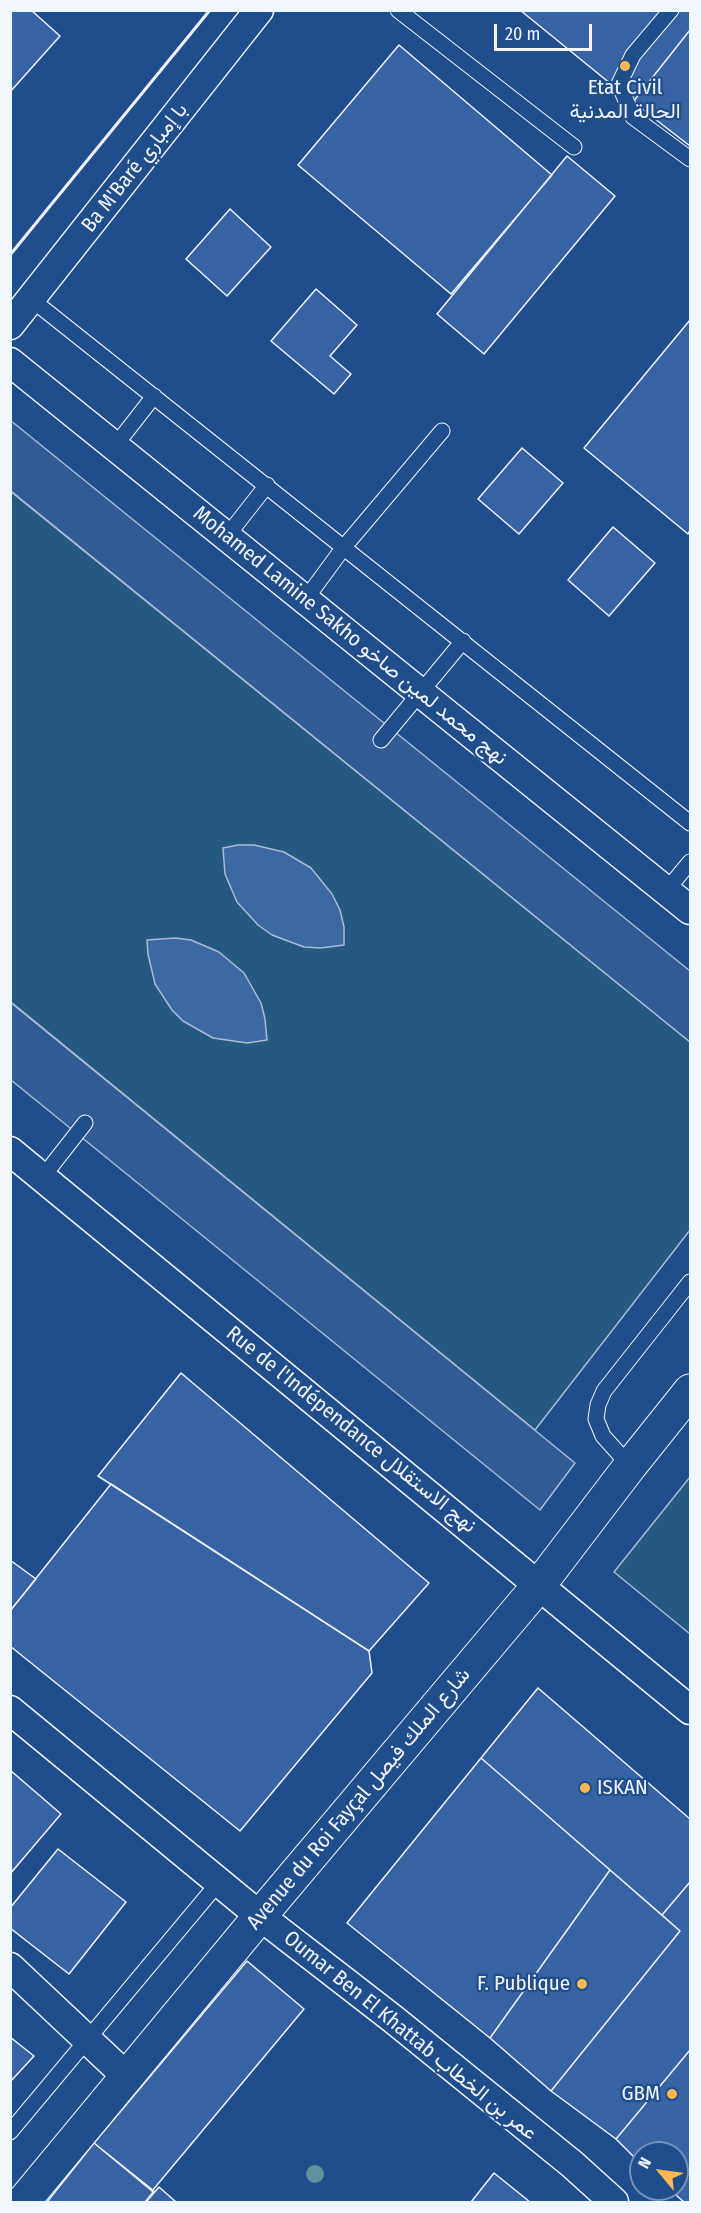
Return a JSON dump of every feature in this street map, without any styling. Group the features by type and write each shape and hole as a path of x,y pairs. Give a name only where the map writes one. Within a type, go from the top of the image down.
{"street":[{"name":"Ba M'Baré با إمباري","path":"10,325 259,10"},
{"name":"Mohamed Lamine Sakho نهج محمد لمين صاخو","path":"10,362 690,910"},
{"name":"Rue de l'Indépendance نهج الاستقلال","path":"10,1151 540,1584 690,1710"},
{"name":"Avenue du Roi Fayçal شارع الملك فيصل","path":"23,2202 540,1584 690,1391"},
{"name":"Oumar Ben El Khattab عمر بن الخطاب","path":"10,1710 260,1916 393,2019 563,2157 614,2202"},
{"path":"10,1966 127,2077"}],"lane":[{"path":"398,10 574,147"},
{"path":"671,10 633,55 619,84 633,117 690,159"},
{"path":"32,299 690,823"},
{"path":"115,446 154,396"},
{"path":"305,600 344,547 442,431"},
{"path":"227,536 267,485"},
{"path":"381,740 463,641"},
{"path":"666,891 690,862"},
{"path":"42,1178 85,1123"},
{"path":"630,1466 603,1436 596,1419 598,1405 604,1391 690,1281"},
{"path":"10,2132 219,1882"}],"shaded area":[{"path":"10,420 690,971 690,1042 11,491"},
{"path":"10,491 690,1042 690,1230 535,1430 11,1002"},
{"path":"254,845 284,852 311,868 332,894 340,910 344,927 344,945 321,948 304,947 272,935 258,925 237,902 225,874 223,848"},
{"path":"175,938 191,940 219,952 244,973 261,1003 267,1040 247,1043 213,1038 183,1021 172,1010 155,984 147,940"},
{"path":"10,1002 575,1463 540,1510 11,1080"},
{"path":"690,1477 690,1634 614,1572"}],"building":[{"path":"10,10 31,10 60,36 10,92"},
{"name":"Etat Civil الحالة المدنية","path":"520,10 690,10 690,30 633,102"},
{"path":"690,30 690,146 633,102"},
{"path":"399,45 552,175 451,294 298,165"},
{"path":"567,156 615,196 484,354 437,314"},
{"path":"230,209 271,247 227,296 186,259"},
{"path":"316,289 357,325 330,356 351,374 334,394 271,341"},
{"path":"690,320 690,530 688,534 584,448"},
{"path":"522,448 563,483 519,534 478,499"},
{"path":"613,527 655,563 609,616 568,580"},
{"path":"181,1373 429,1583 369,1651 98,1476"},
{"path":"111,1484 369,1651 372,1673 240,1831 10,1646 10,1611"},
{"path":"10,1560 36,1579 10,1611"},
{"name":"ISKAN","path":"538,1688 690,1819 690,1882 662,1915 481,1758"},
{"path":"481,1758 610,1870 490,2038 347,1923"},
{"path":"10,1770 61,1814 10,1874"},
{"path":"58,1849 126,1902 69,1974 10,1928 10,1908"},
{"name":"F. Publique","path":"610,1870 680,1931 551,2091 490,2038"},
{"path":"690,1882 690,2050 616,2139 551,2091 680,1931 662,1915"},
{"path":"247,1961 304,2009 152,2191 94,2143"},
{"path":"10,2037 34,2056 10,2082"},
{"name":"GBM","path":"690,2050 690,2202 683,2201 689,2201 689,2141 629,2141 629,2152 616,2139"},
{"path":"94,2143 154,2191 145,2202 47,2202"},
{"path":"494,2173 530,2202 471,2202"},
{"path":"159,2187 176,2202 146,2202"}],"wall":[{"path":"10,255 210,10"}],"place":[{"name":"Etat Civil الحالة المدنية","path":"625,66"},
{"name":"ISKAN","path":"585,1788"},
{"name":"F. Publique","path":"582,1984"},
{"name":"GBM","path":"672,2094"}]}
